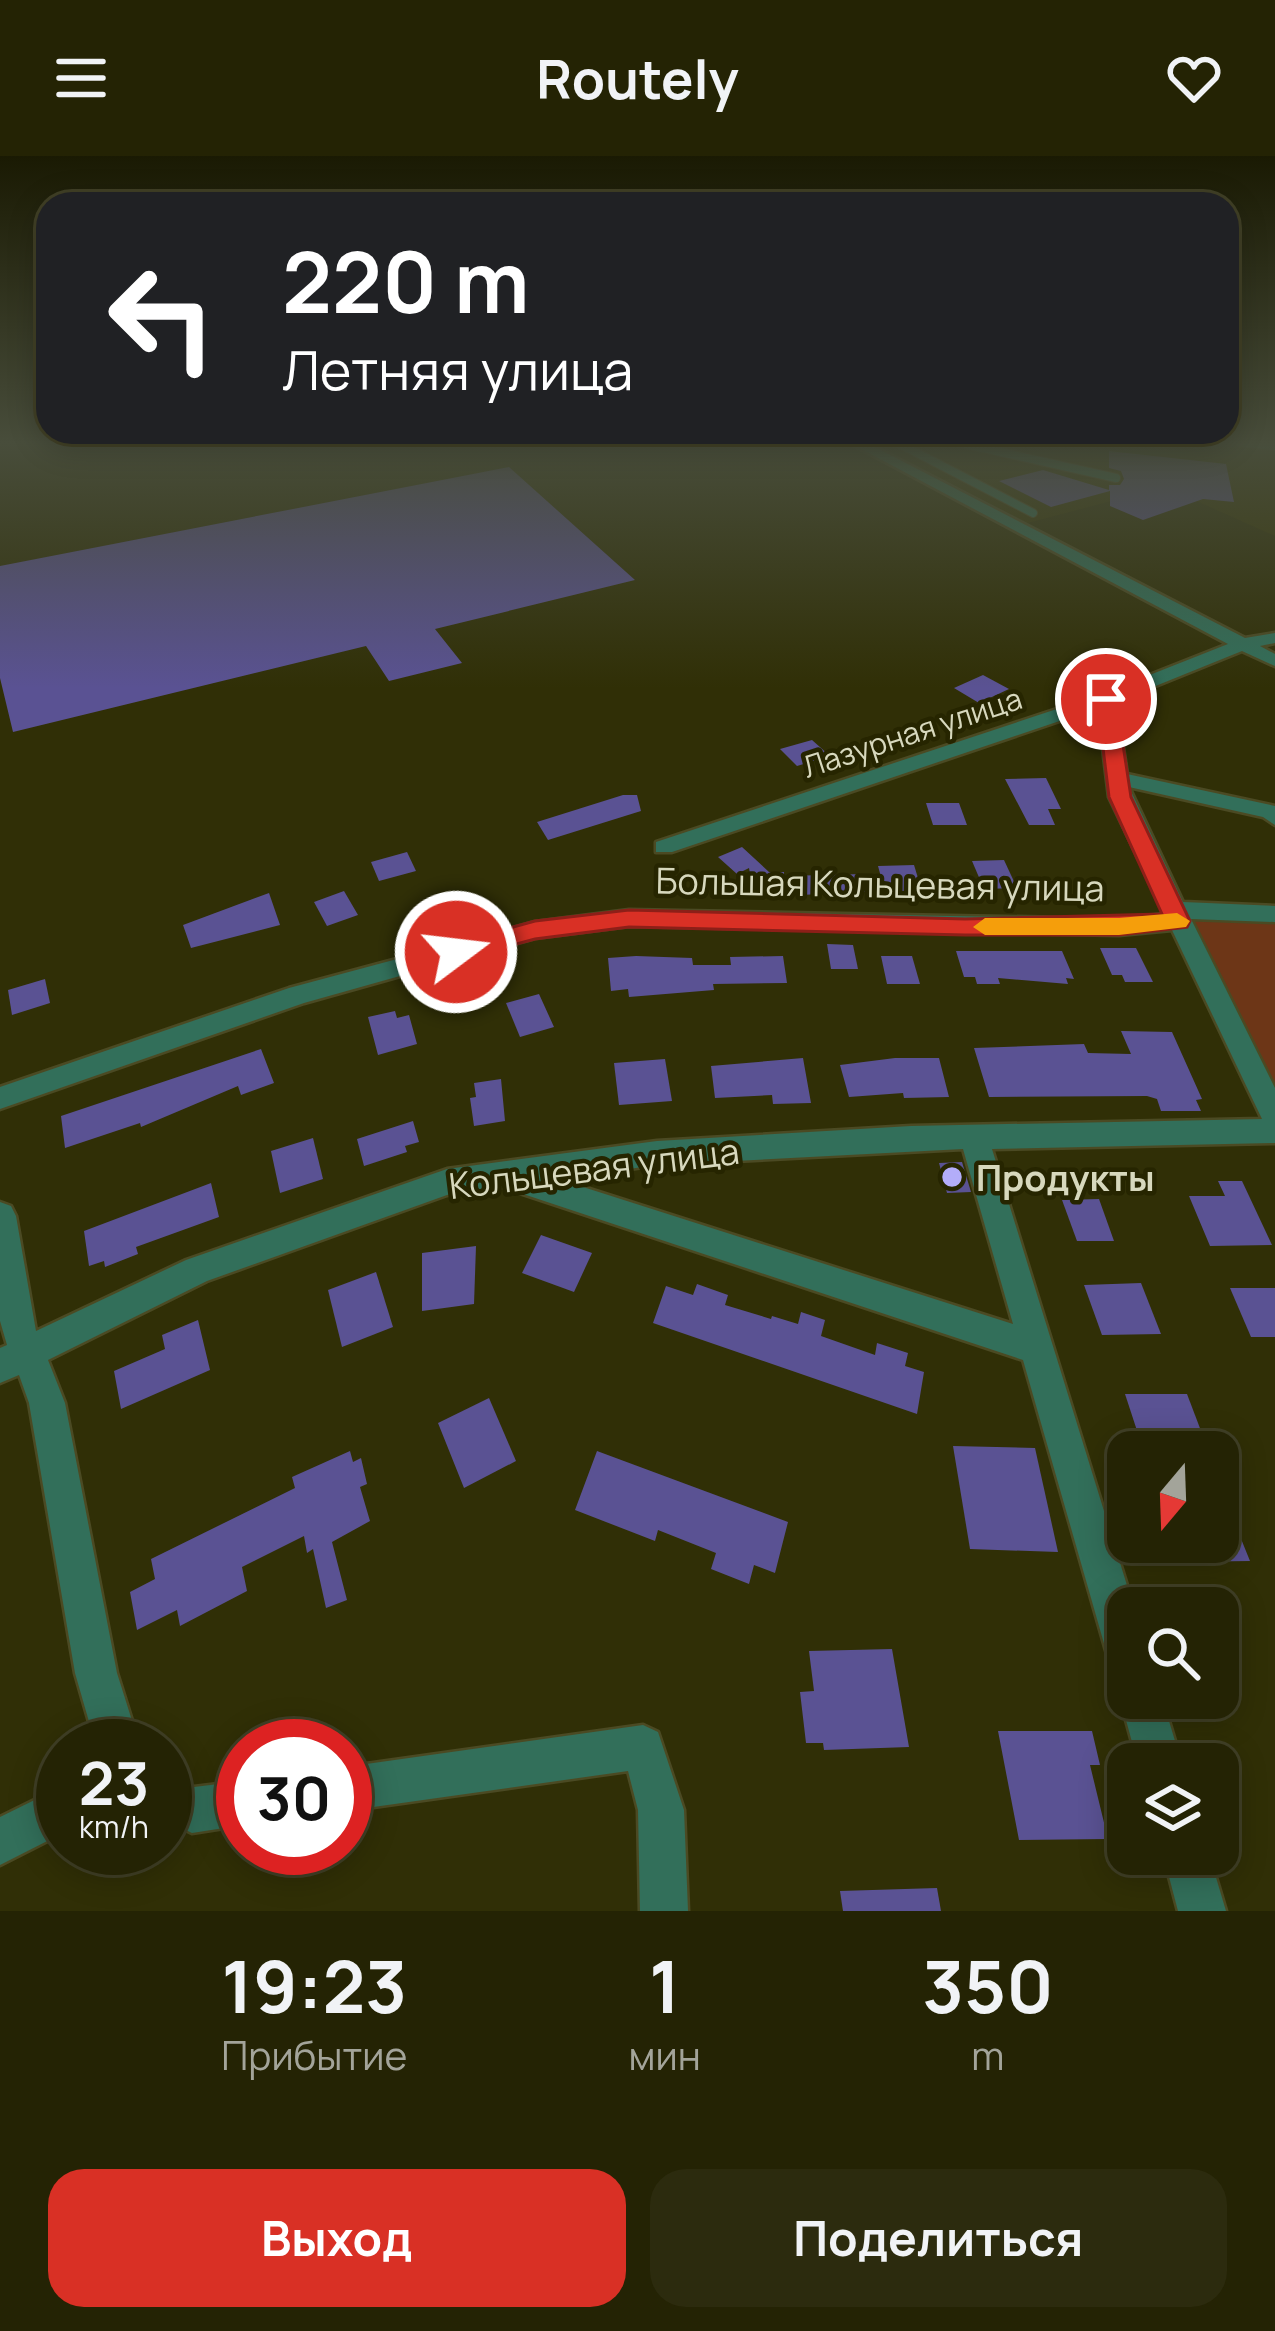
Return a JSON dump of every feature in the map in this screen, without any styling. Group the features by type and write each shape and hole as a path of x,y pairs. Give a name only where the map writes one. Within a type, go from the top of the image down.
{"street":[{"path":"1013,524 1275,662"},
{"name":"Лазурная улица","path":"664,847 1106,699 1244,644 1275,638"},
{"path":"1106,699 1115,778 1178,921 1275,1117"},
{"path":"1115,778 1271,812 1275,818"},
{"name":"Большая Кольцевая улица","path":"0,1098 298,995 535,930 629,918 1119,927 1178,921 1185,910 1275,914"},
{"name":"Кольцевая улица","path":"15,1359 197,1270 447,1182 657,1153 974,1136 1275,1131"},
{"path":"974,1136 1109,1587"},
{"path":"506,1175 1040,1349"},
{"path":"0,1216 18,1328 15,1359 46,1403 96,1673 110,1719"},
{"path":"372,1785 643,1748 661,1810 664,1911"},
{"path":"0,1842 36,1823"},
{"path":"1192,1875 1202,1911"}],"shaded area":[{"path":"1248,524 1275,524 1275,536"},
{"path":"1177,905 1275,911 1275,1092"}],"building":[{"path":"216,524 572,524 635,580 435,629 462,663 389,681 366,646 13,732 0,678 0,566"},
{"path":"983,675 1009,689 979,703 954,688"},
{"path":"812,740 830,756 797,766 780,749"},
{"path":"1046,778 1061,809 1048,809 1055,825 1029,825 1005,779"},
{"path":"623,795 637,795 641,811 548,840 537,822"},
{"path":"926,803 959,803 967,825 933,825"},
{"path":"742,847 769,872 784,872 784,876 864,874 865,892 754,897 749,868 737,874 718,857"},
{"path":"407,852 416,871 379,881 371,862"},
{"path":"1004,860 1017,888 984,889 972,861"},
{"path":"914,865 922,891 885,892 878,866"},
{"path":"344,891 358,915 327,926 314,902"},
{"path":"269,893 280,925 191,948 183,925"},
{"path":"827,944 853,945 858,969 831,969"},
{"path":"1100,948 1136,948 1153,982 1125,982 1122,975 1112,975"},
{"path":"956,951 1062,951 1074,979 1066,978 1068,984 998,978 1000,984 977,984 975,977 964,977"},
{"path":"783,956 787,983 713,984 714,990 629,997 628,989 611,991 608,958 731,965 730,957"},
{"path":"881,956 912,956 920,984 887,984"},
{"path":"45,979 50,1003 12,1015 8,990"},
{"path":"539,994 554,1027 520,1037 506,1003"},
{"path":"395,1011 397,1018 409,1015 417,1044 378,1055 368,1017"},
{"path":"1121,1031 1172,1032 1202,1099 1196,1100 1201,1111 1161,1111 1157,1099 1147,1096 989,1097 974,1048 1084,1044 1088,1053 1131,1054"},
{"path":"261,1049 274,1083 241,1095 238,1086 141,1127 140,1123 65,1148 61,1116"},
{"path":"803,1058 811,1103 773,1104 772,1095 715,1098 711,1066"},
{"path":"939,1058 949,1097 904,1098 903,1093 849,1097 840,1065"},
{"path":"665,1059 672,1101 619,1105 614,1063"},
{"path":"501,1079 505,1121 474,1126 470,1098 476,1097 474,1083"},
{"path":"413,1121 419,1142 405,1146 407,1152 364,1166 357,1139"},
{"path":"313,1138 323,1179 280,1193 271,1151"},
{"path":"962,1162 971,1192 947,1193 939,1163"},
{"path":"1218,1181 1242,1181 1272,1245 1210,1246 1189,1196 1225,1196"},
{"path":"211,1183 219,1217 136,1247 138,1254 105,1267 104,1261 89,1266 84,1231"},
{"path":"1099,1199 1114,1241 1077,1241 1062,1200"},
{"path":"541,1235 592,1253 574,1292 522,1273"},
{"path":"476,1246 474,1304 422,1311 422,1253"},
{"path":"376,1272 393,1327 342,1347 328,1290"},
{"path":"1141,1283 1161,1334 1102,1335 1084,1285"},
{"path":"697,1284 728,1295 725,1305 771,1319 798,1324 801,1312 825,1320 821,1336 875,1355 877,1343 908,1353 905,1366 924,1372 917,1414 653,1323 666,1286 693,1295"},
{"path":"1230,1288 1275,1288 1275,1337 1251,1337"},
{"path":"198,1320 210,1370 121,1409 114,1371 165,1349 162,1335"},
{"path":"1125,1394 1187,1394 1201,1431 1137,1431"},
{"path":"489,1398 516,1461 464,1488 438,1423"},
{"path":"953,1446 1035,1448 1058,1552 970,1549"},
{"path":"350,1451 353,1462 361,1458 367,1484 360,1487 370,1521 332,1542 347,1600 326,1608 313,1549 307,1553 304,1536 242,1567 247,1591 180,1626 177,1610 137,1630 130,1592 155,1579 151,1559 295,1488 292,1477"},
{"path":"597,1451 788,1522 775,1573 754,1565 749,1584 711,1569 716,1553 658,1530 655,1541 575,1510"},
{"path":"1239,1534 1250,1561 1239,1561"},
{"path":"892,1649 909,1747 824,1750 823,1743 806,1743 800,1692 814,1691 809,1651"},
{"path":"998,1731 1092,1731 1100,1765 1090,1765 1107,1839 1019,1840"},
{"path":"937,1888 941,1911 843,1911 840,1891"}],"slow traffic":[{"path":"985,927 1119,927 1177,921"}],"place":[{"name":"Продукты","path":"952,1177"}],"route":[{"path":"456,952 535,930 629,918 965,927 1119,927 1178,921 1120,797 1106,699"}]}
